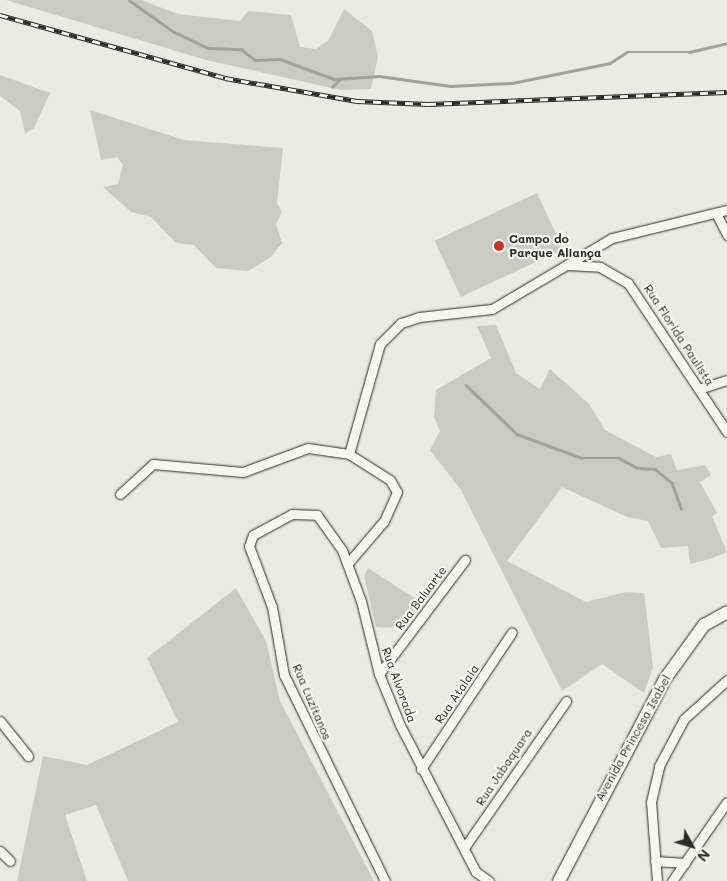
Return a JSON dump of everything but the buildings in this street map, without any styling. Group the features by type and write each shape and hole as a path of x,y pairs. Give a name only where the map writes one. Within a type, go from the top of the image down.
{"main road":[{"name":"Avenida Princesa Isabel","path":"559,881 665,679 704,625 727,612"}],"street":[{"path":"349,454 372,366 389,332 419,317 492,309 566,265 627,232 727,210"},
{"path":"716,213 727,235"},
{"name":"Rua Florida Paulista","path":"566,265 600,267 628,283 700,388 727,432"},
{"path":"700,388 727,380"},
{"path":"120,494 153,464 243,472 308,448 349,454 390,480 397,492 384,521 348,563"},
{"name":"Rua Alvorada","path":"262,528 292,514 312,513 321,520 348,563 379,674 421,769 476,872 489,881"},
{"name":"Rua Luzitanos","path":"262,528 253,535 250,546 272,607 284,675 386,881"},
{"name":"Rua Baluarte","path":"379,674 465,560"},
{"name":"Rua Atalaia","path":"421,769 512,632"},
{"path":"656,881 651,802 666,750 698,701 727,680"},
{"name":"Rua Jabaquara","path":"464,848 566,700"},
{"path":"0,721 28,756"},
{"path":"672,881 727,802"},
{"path":"0,851 10,861"},
{"path":"655,861 685,862"}],"shaded area":[{"path":"6,0 141,0 178,14 240,21 248,11 291,15 300,47 316,49 328,41 344,9 372,31 378,57 371,89 341,90 206,60"},
{"path":"0,75 50,93 34,128 25,134 20,111 0,96"},
{"path":"90,110 184,140 283,148 277,203 282,212 276,224 282,243 271,257 248,271 216,268 194,245 176,243 151,217 131,212 103,187 118,184 123,165 117,157 101,160"},
{"name":"Campo do Parque Aliança","path":"537,193 563,249 461,297 435,241"},
{"path":"496,325 516,373 540,389 550,369 589,404 605,430 656,457 671,454 677,470 705,465 711,475 700,482 717,513 712,516 727,552 690,564 688,546 661,548 648,521 627,517 562,487 507,561 586,602 626,592 644,593 653,667 644,693 602,664 562,691 461,490 430,450 440,431 434,417 436,390 491,358 477,326"},
{"path":"368,568 422,603 400,628 376,627 364,576"},
{"path":"236,588 266,641 280,701 374,881 128,881 96,805 65,815 87,881 17,881 43,756 87,765 178,722 147,658"}],"waterway":[{"path":"129,0 174,32 209,48 241,49 255,60 280,59 334,79 379,76 450,86 512,83 610,63 627,52 689,52 727,43"},
{"path":"332,87 340,79"},
{"path":"466,385 517,434 582,458 619,458 638,468 655,469 672,483 681,508"}],"railway":[{"path":"0,15 225,78 357,101 428,104 727,92"}],"place":[{"name":"Campo do Parque Aliança","path":"499,246"}]}
